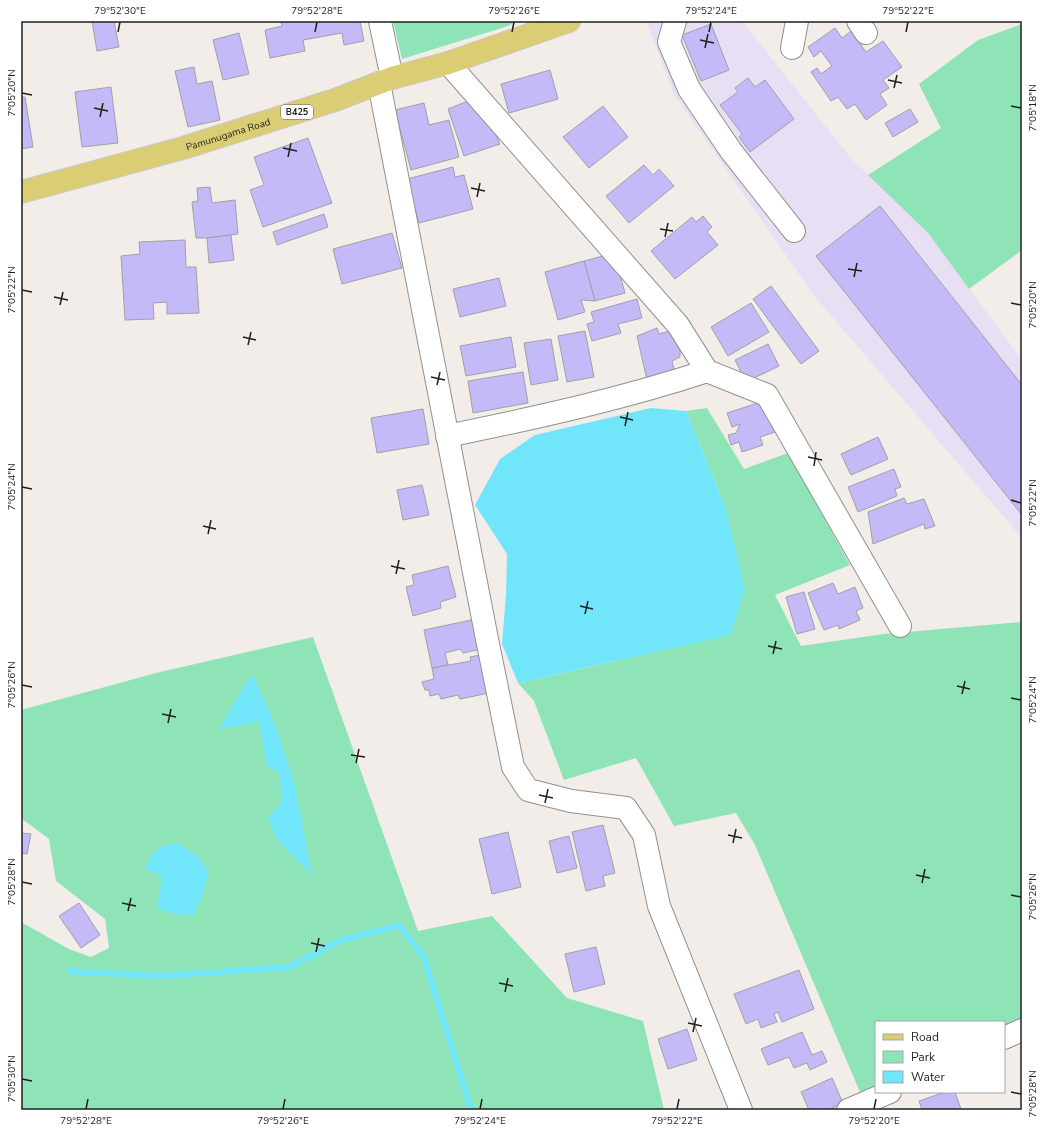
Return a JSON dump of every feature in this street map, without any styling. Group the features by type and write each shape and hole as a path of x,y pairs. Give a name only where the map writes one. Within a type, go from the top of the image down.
{"main road":[{"name":"Pamunugama Road","path":"21,192 184,148 335,100 386,81 448,63 569,21"}],"street":[{"path":"380,21 386,81 447,436 512,767 528,790 571,801 626,808 644,836 659,906 741,1110"},
{"path":"675,21 669,42 689,89 731,151 794,232"},
{"path":"792,48 797,21"},
{"path":"448,63 678,325 707,371 767,395 900,626"},
{"path":"447,436 531,419 669,384 707,371"},
{"path":"1005,1038 1022,1030"},
{"path":"848,1110 888,1093"}],"shaded area":[{"path":"646,21 742,21 850,157 928,233 1022,360 1022,538 815,297 673,93"}],"green space":[{"path":"393,21 517,21 508,26 402,59"},
{"path":"1022,24 1022,250 969,289 928,233 868,175 941,128 919,84 978,40"},
{"path":"707,408 744,469 788,453 850,565 775,595 801,646 884,634 1022,622 1022,1018 1005,1026 1005,1021 875,1021 875,1085 860,1092 755,845 736,813 674,826 636,758 564,780 534,701 518,683 616,661 725,506 686,411"},
{"path":"313,637 418,931 492,916 567,998 643,1021 664,1110 21,1110 21,922 69,949 91,957 109,948 105,919 56,881 49,839 21,818 21,710 156,673"}],"water":[{"path":"651,408 686,411 725,506 745,589 731,635 518,683 502,644 506,594 507,554 475,505 500,459 535,435"},
{"path":"252,674 273,719 294,781 312,875 277,840 268,818 282,802 279,773 266,765 259,722 219,729"},
{"path":"178,843 198,857 209,872 202,897 193,916 175,914 157,908 162,876 145,869 152,854 166,845"}],"building":[{"path":"92,21 114,21 119,47 97,51"},
{"path":"281,21 360,21 364,41 344,45 342,33 303,40 305,51 270,58 265,30 282,26"},
{"path":"711,24 729,70 701,81 682,35"},
{"path":"835,28 842,38 851,31 866,52 883,41 902,67 883,80 889,88 880,94 887,105 866,120 855,104 847,109 838,97 831,101 811,72 817,68 821,74 832,66 821,51 814,57 808,47"},
{"path":"239,33 249,74 223,80 213,40"},
{"path":"194,67 197,84 212,81 220,120 188,127 175,71"},
{"path":"550,70 558,99 509,113 501,84"},
{"path":"748,78 755,87 765,80 794,119 750,152 739,137 742,134 720,105 738,92 735,88"},
{"path":"111,87 118,143 82,147 75,92"},
{"path":"21,97 25,97 33,147 21,149"},
{"path":"468,101 493,128 500,144 464,156 448,109"},
{"path":"424,103 429,125 449,120 459,157 411,170 395,110"},
{"path":"603,106 628,137 589,168 563,137"},
{"path":"910,109 918,122 893,137 885,123"},
{"path":"308,138 332,203 263,227 250,190 264,185 254,157"},
{"path":"644,165 653,175 659,169 674,186 629,223 606,196"},
{"path":"453,167 455,177 464,175 473,209 419,223 407,179"},
{"path":"210,187 212,203 235,200 238,234 196,238 192,202 198,201 197,188"},
{"path":"880,206 1022,385 1022,515 816,256"},
{"path":"324,214 328,227 277,245 273,232"},
{"path":"703,216 712,227 707,232 718,245 675,279 651,251 692,217 696,222"},
{"path":"392,233 402,268 342,284 333,249"},
{"path":"231,235 234,260 209,263 207,238"},
{"path":"185,240 186,267 196,267 199,313 167,314 167,302 153,303 154,319 125,320 121,256 140,254 139,242"},
{"path":"614,253 625,293 595,301 584,261"},
{"path":"584,261 595,301 581,300 585,312 558,320 545,272"},
{"path":"499,278 506,306 460,317 453,289"},
{"path":"771,286 819,351 801,364 753,299"},
{"path":"637,299 642,318 618,324 621,333 592,341 587,324 594,322 591,312"},
{"path":"751,303 769,332 728,356 711,327"},
{"path":"657,328 659,334 669,331 680,343 680,357 672,361 675,373 647,380 637,336"},
{"path":"585,331 594,377 567,382 558,336"},
{"path":"511,337 516,367 466,376 460,346"},
{"path":"551,339 558,380 531,385 524,343"},
{"path":"768,344 779,366 746,382 735,360"},
{"path":"523,372 528,403 473,413 468,381"},
{"path":"764,401 775,432 760,437 763,445 742,452 739,442 731,445 728,435 736,433 740,424 732,427 727,413"},
{"path":"423,409 429,444 377,453 371,418"},
{"path":"878,437 888,459 851,475 841,454"},
{"path":"894,469 901,487 895,489 897,496 858,512 848,487"},
{"path":"422,485 429,515 403,520 397,490"},
{"path":"904,498 907,504 924,499 935,526 925,529 924,524 873,544 868,512"},
{"path":"448,566 456,597 440,602 441,608 413,616 406,587 414,585 412,575"},
{"path":"833,583 838,594 855,587 863,608 856,611 860,620 839,629 838,625 824,630 808,593"},
{"path":"804,592 815,629 797,634 786,597"},
{"path":"476,619 482,649 463,653 460,649 445,653 448,665 432,668 424,630"},
{"path":"485,654 494,692 460,699 458,695 441,699 439,694 430,696 429,690 425,690 422,682 434,679 432,668 471,661 470,657"},
{"path":"603,825 615,873 603,876 605,886 586,891 572,832"},
{"path":"508,832 521,887 492,894 479,839"},
{"path":"21,833 31,834 27,854 21,853"},
{"path":"569,836 577,868 557,873 549,841"},
{"path":"79,903 100,935 81,948 59,916"},
{"path":"596,947 605,984 574,992 565,954"},
{"path":"799,970 814,1009 782,1022 778,1012 774,1014 777,1022 761,1028 758,1019 746,1024 734,994"},
{"path":"687,1029 697,1060 668,1069 658,1039"},
{"path":"802,1032 812,1055 822,1051 827,1062 810,1070 807,1063 794,1068 789,1057 768,1065 761,1049"},
{"path":"832,1078 843,1103 828,1110 809,1110 801,1092"},
{"path":"942,1093 955,1093 961,1109 922,1110 919,1101"}],"waterway":[{"path":"70,971 160,976 289,967 339,941 399,925 424,957 471,1110"}]}
